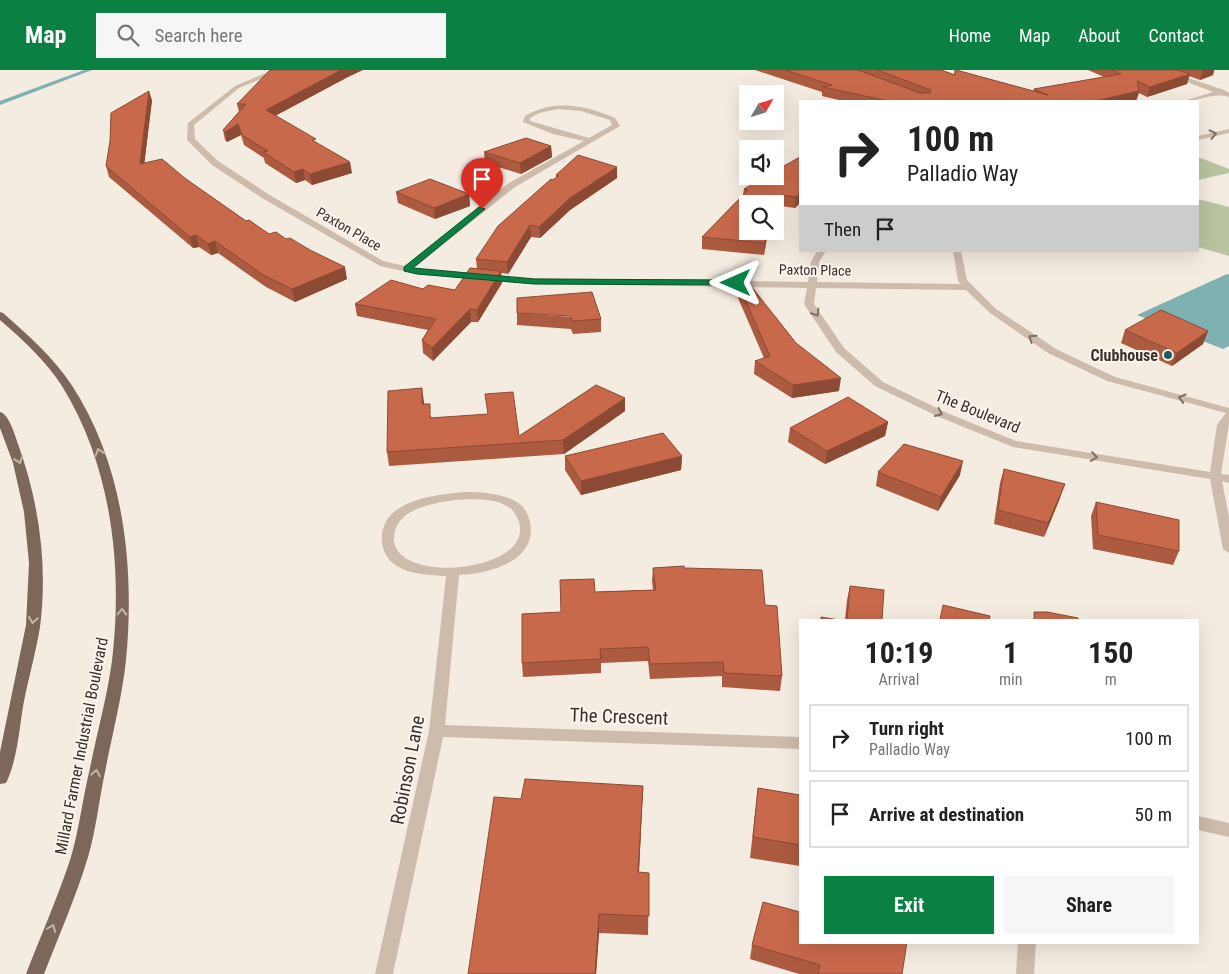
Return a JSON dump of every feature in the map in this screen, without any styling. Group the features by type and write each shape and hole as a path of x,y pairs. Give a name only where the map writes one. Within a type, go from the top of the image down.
{"main road":[{"name":"Millard Farmer Industrial Boulevard","path":"0,315 29,340 50,364 69,389 85,419 99,451 109,484 117,522 121,563 122,610 119,662 79,859 35,974"},
{"path":"0,415 11,436 23,473 32,515 36,562 34,616 0,778"}],"street":[{"name":"Paxton Place","path":"279,70 237,87 206,110 190,124 191,140 215,163 265,196 380,263 417,272 534,281 812,283 969,287"},
{"path":"1159,70 1229,95"},
{"path":"1191,100 1229,89"},
{"path":"407,269 512,185 591,141 616,126 613,119 585,110 562,106 534,111 527,117 528,122 539,127 591,141"},
{"path":"1199,138 1229,131"},
{"name":"The Boulevard","path":"821,252 816,262 810,304 840,350 879,384 943,415 1013,444 1229,479"},
{"path":"957,252 963,280 969,287 993,311 1052,351 1111,379 1229,412"},
{"path":"1229,416 1223,425 1215,477 1229,549"},
{"path":"484,496 502,499 519,509 525,521 525,534 519,549 500,562 483,567 453,571 421,570 401,564 391,551 387,539 392,520 405,511 448,497 484,496"},
{"name":"Robinson Lane","path":"384,974 436,731 453,571"},
{"name":"The Crescent","path":"436,731 799,743"},
{"path":"1199,823 1229,830"},
{"path":"1024,974 1026,944"}],"green space":[{"path":"1199,157 1229,169 1229,173 1199,180"},
{"path":"1199,199 1229,207 1229,256 1199,247"}],"water":[{"path":"1227,274 1229,275 1229,346 1223,349 1137,315"}],"building":[{"path":"270,70 341,70 266,110 316,139 312,140 350,162 310,174 303,169 294,172 263,152 268,151 242,135 238,124 225,132 223,130 246,104 237,104"},
{"path":"785,70 858,70 920,93 930,93 931,90 877,70 941,70 955,75 956,70 1048,95 1034,89 1121,74 1112,70 1178,70 1190,74 1150,87 1137,81 1139,91 1099,100 883,100 823,87 832,85"},
{"path":"149,91 140,164 162,159 186,179 246,221 249,220 269,234 276,232 286,239 290,238 345,267 292,289 263,275 215,241 208,244 196,235 190,237 106,166 110,141 111,113"},
{"path":"526,138 551,146 520,163 484,152"},
{"path":"578,155 617,167 570,198 539,227 530,225 507,262 476,259 498,226 551,179 559,176 556,175"},
{"path":"799,158 799,194 796,197 784,195 743,195 748,190 744,189 751,185 784,185 784,166"},
{"path":"430,179 469,194 434,208 396,192"},
{"path":"739,199 739,240 766,240 765,243 702,237"},
{"path":"470,268 501,271 477,310 470,309 432,348 422,340 436,319 355,304 391,280 423,289 428,285 455,290"},
{"path":"747,281 796,343 841,378 793,385 755,361 770,356 739,286"},
{"path":"592,292 601,319 572,321 571,316 517,313 517,298"},
{"path":"1161,310 1208,331 1177,353 1125,330"},
{"path":"596,385 625,398 563,440 387,452 388,391 422,388 422,404 430,404 430,418 488,414 485,394 513,392 519,436"},
{"path":"848,397 888,422 827,451 790,428"},
{"path":"663,433 682,456 581,481 565,456"},
{"path":"904,444 963,461 941,497 878,472"},
{"path":"1004,469 1065,484 1048,523 998,510"},
{"path":"1096,502 1179,520 1179,551 1098,535"},
{"path":"684,566 684,568 762,570 765,605 777,606 782,676 724,673 723,662 650,664 648,647 600,649 601,659 522,663 522,614 561,612 560,580 594,579 595,592 656,590 653,568"},
{"path":"850,586 884,590 882,619 847,619"},
{"path":"943,605 990,616 989,619 940,619"},
{"path":"1034,612 1047,612 1078,618 1078,619 1034,619"},
{"path":"525,779 643,786 638,872 649,873 649,916 599,914 595,974 468,974 494,797 521,799"},
{"path":"758,788 799,795 799,845 753,837"},
{"path":"763,902 799,912 799,944 907,944 902,974 818,974 820,965 752,945"}],"waterway":[{"path":"0,103 89,70"}],"place":[{"name":"Clubhouse","path":"1168,355"}],"route":[{"path":"482,209 407,269 417,272 534,281 736,283"}]}
